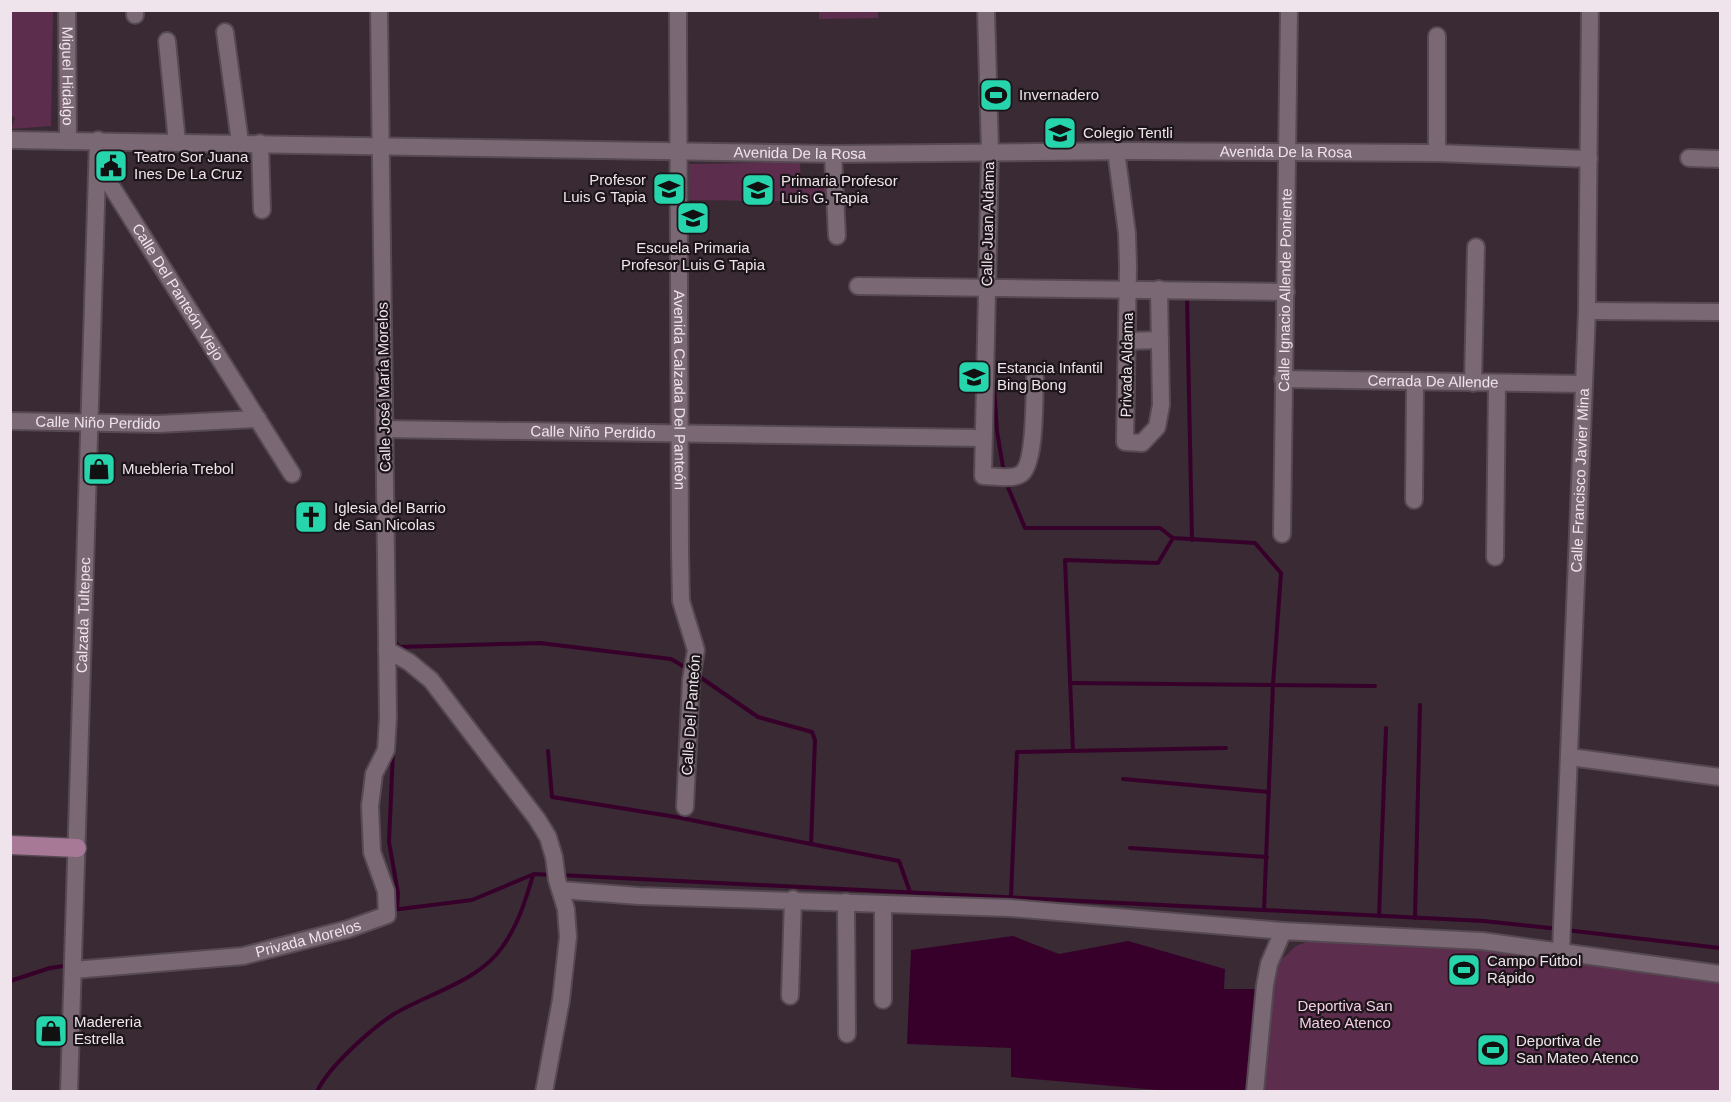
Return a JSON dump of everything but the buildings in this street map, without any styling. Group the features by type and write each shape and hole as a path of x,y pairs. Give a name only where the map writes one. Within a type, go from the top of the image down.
{"main road":[{"path":"10,845 77,848"}],"street":[{"name":"Miguel Hidalgo","path":"67,10 68,141"},
{"name":"Calle José María Morelos","path":"379,10 387,650 387,740 382,762"},
{"name":"Avenida Calzada Del Panteón","path":"678,10 680,551 681,601 686,625"},
{"name":"Calle Juan Aldama","path":"986,10 990,151 982,438 983,476 1021,474 1030,452 1035,377"},
{"name":"Calle Ignacio Allende Poniente","path":"1282,534 1283,379 1289,153 1289,10"},
{"name":"Calle Francisco Javier Mina","path":"1562,945 1587,310 1590,10"},
{"path":"225,32 240,142"},
{"path":"1437,36 1437,153"},
{"path":"167,42 177,141"},
{"name":"Avenida De la Rosa","path":"10,140 240,142 833,154 990,151 1437,153 1589,159"},
{"name":"Calzada Tultepec","path":"69,1092 98,140"},
{"path":"260,143 262,210"},
{"name":"Privada Aldama","path":"1116,151 1127,233 1125,442 1142,443 1157,427 1161,405 1160,340"},
{"path":"833,154 837,236"},
{"path":"1689,158 1720,159"},
{"name":"Calle Del Panteón Viejo","path":"98,165 292,474"},
{"path":"1473,382 1476,247"},
{"path":"858,286 1286,292"},
{"path":"1127,341 1160,340 1159,289"},
{"path":"1587,310 1720,312"},
{"name":"Cerrada De Allende","path":"1283,379 1415,383 1584,384"},
{"path":"1495,557 1497,382"},
{"path":"1414,500 1415,383"},
{"name":"Calle Niño Perdido","path":"10,421 158,424 258,419"},
{"name":"Calle Niño Perdido","path":"385,429 982,438"},
{"name":"Calle Del Panteón","path":"685,807 691,680 696,660 695,643 686,625"},
{"path":"387,650 410,662 424,674 453,707 548,837 554,857 568,937 561,1000 544,1092"},
{"path":"1570,757 1720,777"},
{"name":"Privada Morelos","path":"73,970 243,956 348,929 385,916 386,891 372,852 370,806 374,774 382,762"},
{"path":"559,885 660,896 1010,908 1283,931 1562,945 1720,974"},
{"path":"790,996 793,900"},
{"path":"846,902 847,1034"},
{"path":"883,904 883,1000"},
{"path":"1255,1092 1264,985 1269,964 1283,931"}],"green space":[{"path":"11,11 53,11 51,126 11,129 15,118 10,114"},
{"path":"819,11 878,11 878,18 819,19"},
{"path":"800,162 801,187 827,187 827,202 689,200 689,164"},
{"name":"Deportiva de San Mateo Atenco","path":"1319,937 1503,948 1720,978 1720,1091 1262,1092 1268,1008 1280,961 1296,946"}],"shaded area":[{"path":"1013,936 1059,954 1128,941 1225,969 1224,989 1255,989 1247,1091 1169,1091 1011,1077 1011,1048 907,1044 911,950"}],"waterway":[{"path":"1187,296 1192,540"},
{"path":"993,371 997,431 1003,467"},
{"path":"1007,485 1025,528 1160,528 1173,538 1255,543 1281,573 1273,684 1264,910"},
{"path":"1073,751 1065,560 1158,563 1173,538"},
{"path":"394,640 399,647 540,643 671,659 688,669"},
{"path":"697,675 758,717 812,732 815,740 811,844 899,861 910,892"},
{"path":"1070,683 1375,686"},
{"path":"1415,918 1420,705"},
{"path":"1379,916 1386,728"},
{"path":"1011,897 1017,752 1226,748"},
{"path":"548,751 552,797 676,817 811,844"},
{"path":"393,752 389,842 398,893 397,908"},
{"path":"1123,779 1269,792"},
{"path":"1130,848 1267,857"},
{"path":"392,910 472,900 534,874 552,875"},
{"path":"317,1092 340,1060 385,1020 408,1006 468,977 493,958 503,946 517,921 533,875"},
{"path":"560,875 1484,921 1559,929"},
{"path":"1566,930 1720,948"},
{"path":"10,981 50,968 70,965"}],"place":[{"name":"Invernadero","path":"996,95"},
{"name":"Colegio Tentli","path":"1060,133"},
{"name":"Teatro Sor Juana Ines De La Cruz","path":"111,166"},
{"name":"Profesor Luis G Tapia","path":"669,189"},
{"name":"Primaria Profesor Luis G. Tapia","path":"758,190"},
{"name":"Escuela Primaria Profesor Luis G Tapia","path":"693,218"},
{"name":"Estancia Infantil Bing Bong","path":"974,377"},
{"name":"Muebleria Trebol","path":"99,469"},
{"name":"Iglesia del Barrio de San Nicolas","path":"311,517"},
{"name":"Campo Fútbol Rápido","path":"1464,970"},
{"name":"Madereria Estrella","path":"51,1031"},
{"name":"Deportiva de San Mateo Atenco","path":"1493,1050"}],"park label":[{"name":"Deportiva San Mateo Atenco","path":"1345,1014"}]}
